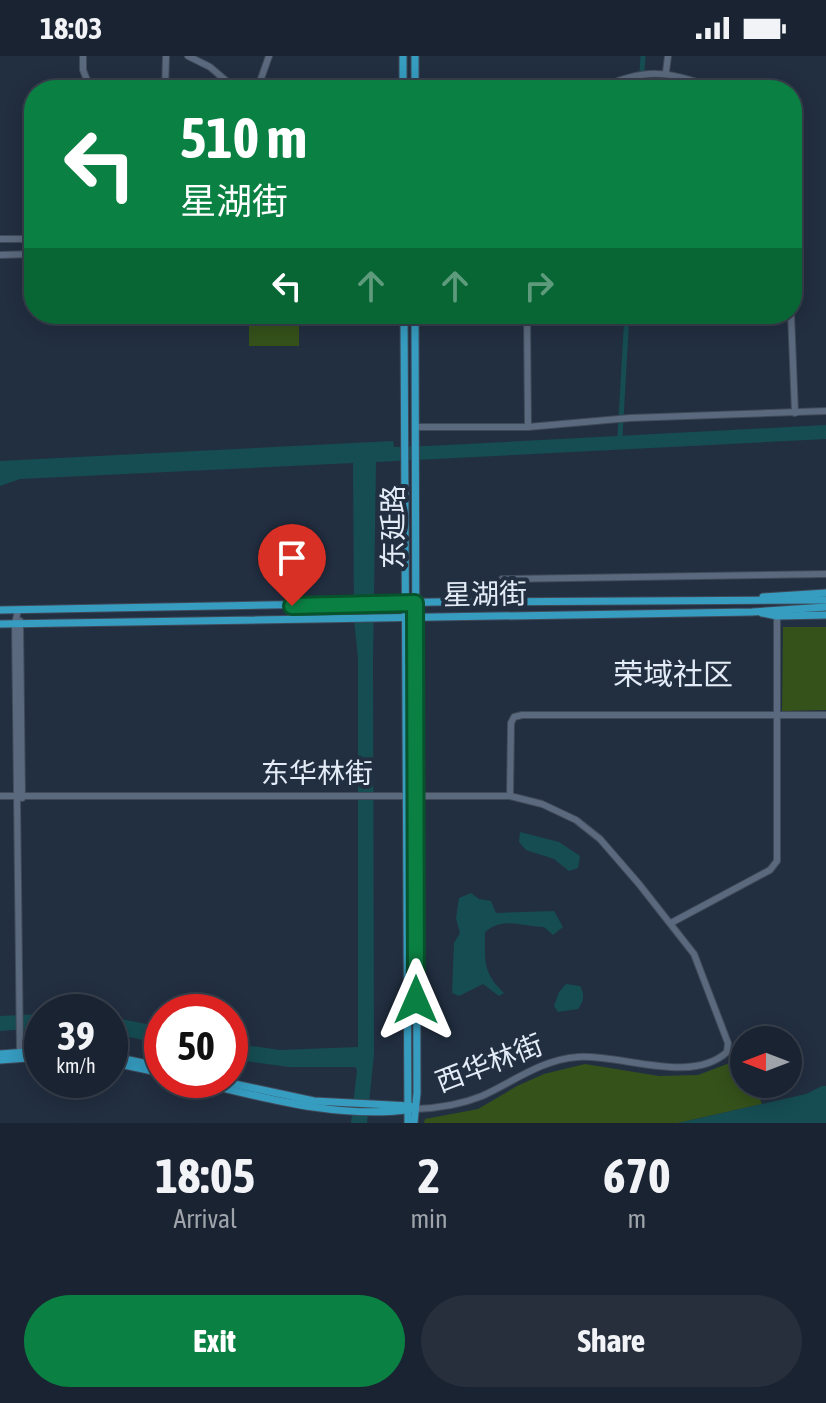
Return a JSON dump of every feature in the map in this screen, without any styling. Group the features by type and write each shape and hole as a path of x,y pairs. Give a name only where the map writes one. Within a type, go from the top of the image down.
{"main road":[{"path":"403,56 403,80"},
{"path":"415,56 415,80"},
{"name":"东延路","path":"404,324 404,618 411,1108"},
{"name":"东延路","path":"411,1123 416,794 415,324"},
{"path":"753,599 780,594 826,593"},
{"name":"星湖街","path":"0,610 826,600"},
{"name":"星湖街","path":"0,624 752,612 826,607"},
{"path":"752,612 777,616 826,615"},
{"path":"0,1057 24,1055"},
{"name":"西华林街","path":"248,1087 352,1107"},
{"name":"西华林街","path":"248,1092 303,1104 411,1108"}],"street":[{"path":"83,56 87,80"},
{"path":"165,80 166,56"},
{"path":"188,56 210,67 225,80"},
{"path":"261,80 269,56"},
{"path":"666,72 668,56"},
{"path":"625,80 666,72 689,80"},
{"path":"0,239 24,239"},
{"path":"0,255 24,254"},
{"path":"527,324 528,427"},
{"path":"791,324 795,413"},
{"path":"415,427 528,427 611,419 826,411"},
{"path":"480,602 502,579 826,574"},
{"path":"18,610 20,1055"},
{"path":"671,923 775,866 777,616"},
{"path":"510,796 511,723 514,717 826,715"},
{"name":"东华林街","path":"0,796 510,796 560,811 590,830 630,872 694,954 728,1043 727,1052 719,1059"},
{"name":"西华林街","path":"411,1108 442,1107 469,1101 524,1072 566,1058 601,1056 658,1067 689,1066 719,1059"}],"green space":[{"path":"249,324 299,324 299,346 249,346"},
{"path":"783,627 826,627 826,710 782,711"},
{"path":"730,1063 730,1098 760,1098 762,1104 678,1123 424,1123 425,1119 478,1109 544,1074 585,1064 659,1076 698,1075"}],"shaded area":[{"path":"826,425 826,439 376,462 374,1054 367,1123 351,1123 355,1067 289,1067 248,1061 248,1046 280,1050 358,1047 358,660 354,618 353,463 20,479 0,486 0,461 393,441 394,447"},
{"path":"520,832 559,842 580,856 578,868 569,871 554,859 526,850 519,842"},
{"path":"471,893 479,899 491,901 496,913 554,911 563,927 553,935 544,927 513,924 499,924 485,932 486,965 492,979 504,993 499,996 483,984 459,996 452,993 454,943 460,933 456,918 459,898"},
{"path":"566,984 580,986 583,1001 578,1009 558,1012 554,1006"},
{"path":"24,1015 24,1029 0,1031 0,1016"},
{"path":"128,1020 144,1024 144,1040 128,1037"},
{"path":"826,1086 826,1123 678,1123 788,1098 802,1098"}],"waterway":[{"path":"642,80 643,56"},
{"path":"620,436 626,324"}],"district":[{"name":"荣域社区","path":"673,675"}],"route":[{"path":"292,606 415,603 416,1000"}]}
